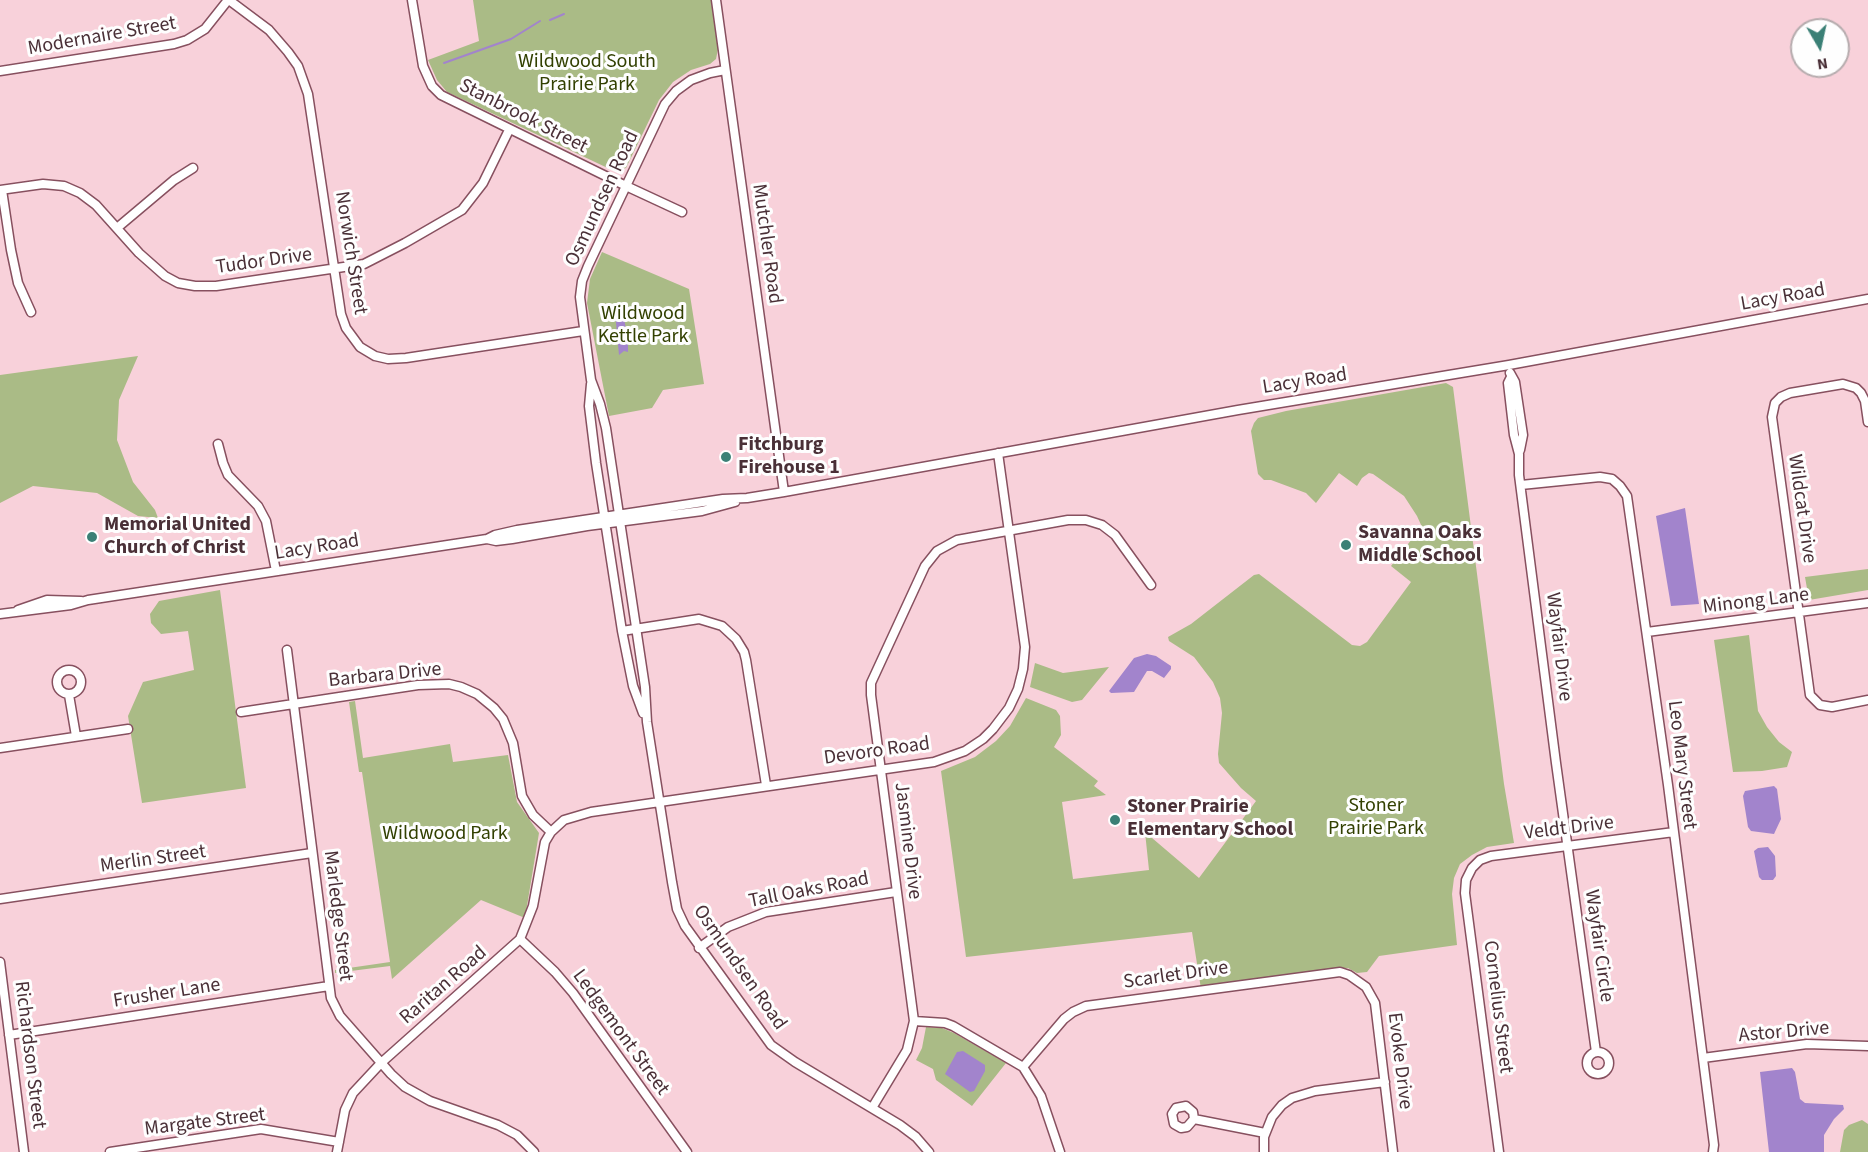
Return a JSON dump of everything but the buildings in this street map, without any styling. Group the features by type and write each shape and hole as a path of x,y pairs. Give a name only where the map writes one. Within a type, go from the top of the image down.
{"street":[{"name":"Modernaire Street","path":"0,71 174,44 187,40 205,29 229,0"},
{"name":"Norwich Street","path":"229,0 269,30 298,66 308,94 341,314 346,328 360,347 375,356 388,359 406,358 583,331"},
{"name":"Stanbrook Street","path":"412,0 423,66 432,86 441,94 509,130 682,212"},
{"name":"Mutchler Road","path":"716,0 784,492"},
{"name":"Osmundsen Road","path":"725,70 691,80 665,104 582,281 580,297 591,380 600,404 609,449 645,687 646,722 677,909 699,948 764,1037 777,1051 916,1137 928,1152"},
{"name":"Tudor Drive","path":"1,190 43,184 64,186 80,193 96,205 140,253 165,276 178,283 195,286 243,283 364,264 442,224 462,210 483,183 509,130"},
{"path":"117,228 165,187 193,168"},
{"path":"1,190 18,283 31,312"},
{"name":"Lacy Road","path":"0,614 15,612 25,606 47,600 81,601 487,539 517,530 702,511 747,498 1238,410 1509,365 1868,299"},
{"name":"Wayfair Drive","path":"1509,365 1511,377 1515,382 1523,435 1519,454 1521,485 1568,845"},
{"name":"Osmundsen Road","path":"591,380 589,406 622,631 633,686 646,722"},
{"name":"Wildcat Drive","path":"1868,422 1865,401 1861,393 1856,388 1843,384 1790,393 1781,397 1775,403 1773,424 1807,687 1810,695 1820,705 1832,707 1868,700"},
{"path":"218,444 228,475 258,506 266,521 276,571"},
{"path":"595,451 609,449"},
{"name":"Devoro Road","path":"551,832 558,824 573,816 591,812 934,762 965,751 983,739 1015,698 1023,669 1025,647 998,453"},
{"name":"Leo Mary Street","path":"1521,485 1600,477 1612,479 1627,496 1674,832 1714,1145 1713,1152"},
{"name":"Jasmine Drive","path":"872,1108 907,1050 914,1021 871,683 925,566 937,551 957,540 1068,520 1086,520 1094,522 1115,536 1151,585"},
{"name":"Minong Lane","path":"1647,632 1868,603"},
{"path":"622,631 699,620 722,626 736,639 746,660 766,785"},
{"name":"Marledge Street","path":"287,650 331,998 340,1016 391,1074 413,1092 430,1101 498,1125 517,1135 534,1152"},
{"name":"Barbara Drive","path":"241,712 437,684 449,684 477,694 503,719 513,743 522,796 533,815 551,832"},
{"path":"69,695 76,736"},
{"path":"0,748 128,729"},
{"name":"Raritan Road","path":"337,1152 345,1110 353,1093 381,1063 520,939 533,906 543,852 551,832"},
{"name":"Veldt Drive","path":"1472,868 1480,860 1491,856 1674,832"},
{"name":"Wayfair Circle","path":"1568,845 1596,1052"},
{"name":"Merlin Street","path":"0,899 312,853"},
{"name":"Cornelius Street","path":"1472,868 1466,880 1465,893 1499,1152"},
{"name":"Tall Oaks Road","path":"699,948 728,927 766,912 896,892"},
{"name":"Ledgemont Street","path":"520,939 555,972 573,993 687,1152"},
{"name":"Richardson Street","path":"0,962 24,1152"},
{"name":"Scarlet Drive","path":"1023,1067 1064,1020 1086,1006 1328,973 1349,975 1358,980"},
{"name":"Evoke Drive","path":"1358,980 1366,987 1375,1003 1393,1152"},
{"name":"Frusher Lane","path":"9,1035 329,986"},
{"path":"914,1021 945,1023 1023,1067 1041,1096 1059,1152"},
{"name":"Astor Drive","path":"1703,1058 1807,1044 1868,1046"},
{"path":"1264,1152 1265,1133 1276,1110 1301,1094 1385,1082"},
{"path":"1194,1119 1265,1133"},
{"name":"Margate Street","path":"110,1152 261,1129 339,1142"}],"green space":[{"name":"Wildwood South Prairie Park","path":"473,0 711,0 718,49 716,59 710,64 691,70 673,82 659,100 626,168 614,171 447,92 437,80 428,60 479,41"},
{"name":"Wildwood Kettle Park","path":"602,252 689,289 704,384 663,390 652,408 609,416 587,303 590,279"},
{"path":"138,356 119,400 117,440 133,482 155,510 158,518 138,516 97,493 33,486 0,503 0,375"},
{"name":"Stoner Prairie Park","path":"1446,383 1453,387 1504,784 1514,843 1487,847 1460,864 1454,878 1452,894 1457,945 1379,956 1367,972 1357,973 1348,968 1334,969 1201,989 1192,932 966,957 941,771 975,757 996,741 1010,726 1026,698 1056,710 1060,716 1061,735 1054,747 1098,781 1094,786 1106,795 1062,802 1073,879 1149,870 1145,832 1199,878 1256,801 1219,763 1222,713 1220,698 1213,682 1194,657 1169,641 1168,637 1191,624 1254,575 1259,574 1352,645 1360,646 1367,642 1411,582 1391,566 1415,535 1419,537 1422,527 1404,496 1373,474 1369,473 1362,478 1357,486 1339,473 1316,503 1306,493 1271,480 1264,480 1258,474 1251,431 1254,423 1258,418 1286,411"},
{"path":"1868,569 1868,590 1809,600 1805,577"},
{"path":"220,590 246,788 142,803 128,716 143,682 194,670 188,631 161,634 151,623 150,614 159,601"},
{"path":"1749,635 1758,711 1779,742 1792,752 1787,767 1733,772 1714,640"},
{"path":"1035,663 1063,673 1109,667 1082,700 1072,702 1030,687"},
{"name":"Wildwood Park","path":"355,701 363,758 450,744 453,762 508,755 517,802 539,833 525,918 481,900 392,979 390,966 335,973 335,970 390,962 362,772 359,772 349,702"},
{"path":"926,1027 942,1028 954,1033 1006,1063 972,1106 936,1080 933,1069 916,1060 922,1048"},
{"path":"1862,1120 1868,1124 1868,1152 1840,1152 1844,1130 1849,1125"}],"shaded area":[{"path":"620,309 623,313 628,352 624,351 619,355 615,312"},
{"path":"1685,508 1699,604 1671,606 1656,516"},
{"path":"1147,654 1156,656 1171,666 1164,678 1152,671 1147,671 1134,692 1111,693 1109,691 1134,658"},
{"path":"1774,786 1777,789 1781,819 1774,834 1751,831 1748,827 1743,796 1745,791"},
{"path":"1768,847 1775,856 1776,876 1773,880 1762,880 1759,877 1754,851"},
{"path":"963,1051 985,1065 985,1071 974,1091 970,1092 945,1074 957,1052"},
{"path":"1792,1068 1795,1072 1800,1099 1805,1103 1843,1105 1844,1109 1834,1119 1824,1135 1824,1152 1769,1152 1760,1072"}],"waterway":[{"path":"550,20 564,14"},
{"path":"444,63 511,39 540,21"}],"place":[{"name":"Fitchburg Firehouse 1","path":"726,457"},
{"name":"Memorial United Church of Christ","path":"92,537"},
{"name":"Savanna Oaks Middle School","path":"1346,545"},
{"name":"Stoner Prairie Elementary School","path":"1115,820"}]}
